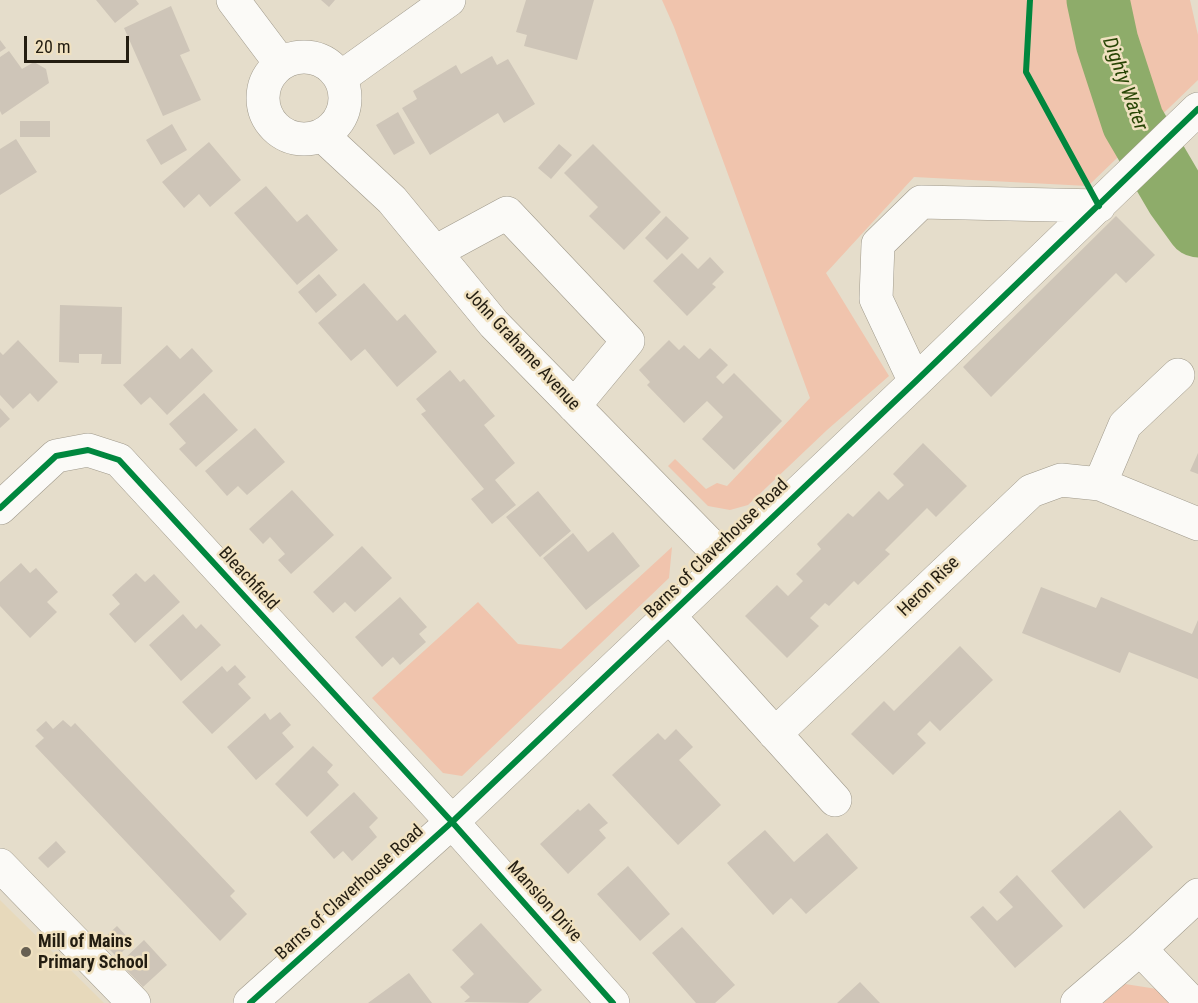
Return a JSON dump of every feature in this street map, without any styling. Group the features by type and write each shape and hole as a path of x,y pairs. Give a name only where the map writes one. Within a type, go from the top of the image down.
{"street":[{"path":"232,0 281,64"},
{"path":"340,78 449,0"},
{"path":"307,57 320,60 332,67 340,78 345,90 345,104 337,122 322,135 309,139 295,138 283,133 272,124 263,99 265,85 281,64 294,58 307,57"},
{"name":"Barns of Claverhouse Road","path":"268,997 915,382 1197,109"},
{"name":"John Grahame Avenue","path":"322,135 392,200 494,324 726,561"},
{"path":"915,382 876,299 878,244 921,202 1108,197"},
{"path":"435,252 507,213 628,341 574,406"},
{"path":"1100,484 1125,425 1178,375"},
{"name":"Bleachfield","path":"0,508 56,456 88,450 119,460 452,822"},
{"name":"Heron Rise","path":"775,734 1030,490 1061,480 1100,484 1198,524"},
{"path":"669,616 835,800"},
{"name":"Mansion Drive","path":"452,822 613,1003"},
{"path":"0,865 134,1003"},
{"path":"1077,1003 1198,895"},
{"path":"1140,949 1192,1003"}],"shaded area":[{"path":"662,0 1190,0 1198,35 1198,80 1088,186 914,177 826,273 889,376 827,430 748,505 730,510 708,506 668,466 675,459 706,489 717,483 727,486 810,398 674,27"},
{"path":"672,547 669,578 462,776 443,773 372,698 478,602 518,644 561,649"},
{"name":"Mill of Mains Primary School","path":"0,900 104,1003 0,1003"},
{"path":"1125,984 1157,989 1172,1003 1103,1003"}],"building":[{"path":"96,0 136,0 139,4 115,23"},
{"path":"321,0 335,0 329,7"},
{"path":"526,0 594,0 577,60 524,46 527,35 516,32"},
{"path":"171,6 190,51 180,55 201,100 163,116 124,28"},
{"path":"0,40 6,48 0,52"},
{"path":"9,51 22,69 34,62 46,69 49,83 2,115 0,111 0,57"},
{"path":"492,56 497,65 508,59 535,104 504,123 498,113 430,155 402,108 417,99 413,91 456,65 461,74"},
{"path":"398,112 415,143 394,155 376,125"},
{"path":"20,121 50,121 50,137 20,137"},
{"path":"172,124 187,150 161,165 146,140"},
{"path":"16,139 37,172 0,195 0,149"},
{"path":"209,142 241,180 210,207 199,194 184,208 162,182"},
{"path":"559,144 572,155 551,179 538,168"},
{"path":"593,144 661,212 624,250 589,216 598,207 564,173"},
{"path":"266,186 297,222 307,214 338,250 297,285 234,213"},
{"path":"666,216 689,238 667,260 645,238"},
{"path":"1116,216 1155,255 1126,283 1116,273 991,397 963,367"},
{"path":"682,253 698,269 710,257 724,272 712,284 716,287 687,316 653,281"},
{"path":"319,274 337,295 316,313 298,292"},
{"path":"364,283 397,321 405,314 437,352 397,387 365,349 351,361 318,323"},
{"path":"60,305 122,307 121,364 101,364 102,354 79,354 79,363 59,362"},
{"path":"18,340 58,382 38,402 30,393 13,409 0,395 0,352 3,355"},
{"path":"669,340 679,350 684,345 699,359 710,348 728,365 716,377 723,384 734,373 782,421 734,470 702,439 723,417 707,401 684,423 647,385 650,382 639,370"},
{"path":"167,345 180,359 192,348 213,371 167,415 150,397 141,405 123,385"},
{"path":"450,370 460,382 464,379 495,416 484,425 515,463 495,480 516,505 492,524 471,499 484,489 421,414 426,411 416,399"},
{"path":"204,393 238,430 196,467 179,449 186,443 169,424"},
{"path":"0,408 10,419 0,428"},
{"path":"255,428 285,462 247,495 238,486 227,496 205,471"},
{"path":"923,443 967,486 936,517 927,508 885,550 890,554 858,585 854,581 829,606 825,603 810,618 819,626 787,658 745,616 777,585 788,596 803,581 796,574 821,549 817,544 848,513 853,517 879,491 888,500 904,485 893,474"},
{"path":"1198,453 1198,474 1190,471"},
{"path":"292,490 334,535 291,574 278,560 285,554 270,537 263,544 249,529"},
{"path":"538,491 571,531 540,557 506,517"},
{"path":"613,532 640,566 586,610 543,558 573,533 588,552"},
{"path":"362,546 392,578 355,612 345,602 333,613 313,592"},
{"path":"21,563 30,573 36,568 58,592 47,602 57,612 30,638 0,606 0,582"},
{"path":"136,573 145,582 154,574 180,602 135,643 109,614 120,604 112,595"},
{"path":"1041,587 1096,608 1101,597 1192,634 1198,620 1198,679 1129,652 1120,673 1022,633"},
{"path":"400,597 427,627 419,634 426,642 400,665 393,657 382,667 355,637"},
{"path":"183,614 196,629 201,624 221,645 181,681 149,645"},
{"path":"960,646 993,680 940,731 930,721 917,734 926,743 893,775 851,734 884,701 894,711"},
{"path":"235,665 246,677 238,684 251,698 212,734 182,702 222,666 227,672"},
{"path":"280,712 291,725 282,733 294,747 256,780 227,747 265,713 270,720"},
{"path":"63,720 71,727 75,723 235,891 230,896 247,914 220,941 35,746 44,738 36,730 46,721 53,729"},
{"path":"676,729 693,747 679,760 721,805 678,845 612,775 658,733 665,740"},
{"path":"313,746 333,765 327,772 339,785 307,817 275,784"},
{"path":"354,792 378,818 369,827 377,837 352,861 343,851 334,859 310,832"},
{"path":"589,803 608,823 599,830 606,838 568,874 540,844 578,809 580,811"},
{"path":"1120,810 1153,847 1084,909 1051,871"},
{"path":"765,830 794,862 827,833 858,868 806,914 791,898 773,915 727,863"},
{"path":"56,841 66,852 48,868 38,858"},
{"path":"628,866 670,914 640,941 597,894"},
{"path":"1017,875 1063,926 1015,968 970,917 983,906 997,921 1013,907 999,892"},
{"path":"481,923 542,990 528,1003 464,1002 470,997 460,987 474,974 452,950"},
{"path":"117,926 132,942 117,957 101,941"},
{"path":"682,927 735,985 715,1003 696,1003 652,953"},
{"path":"144,940 167,965 143,987 120,963"},
{"path":"409,973 432,1003 368,1003"},
{"path":"860,982 880,1003 837,1003"}],"waterway":[{"name":"Dighty Water","path":"1098,0 1107,42 1133,122 1177,197 1198,226"}],"cycle path":[{"path":"1030,0 1026,72 1099,206"},
{"path":"250,1003 452,822 915,382 1198,109"},
{"path":"0,508 56,456 88,450 119,460 452,822 613,1003"}],"place":[{"name":"Mill of Mains Primary School","path":"26,952"}]}
